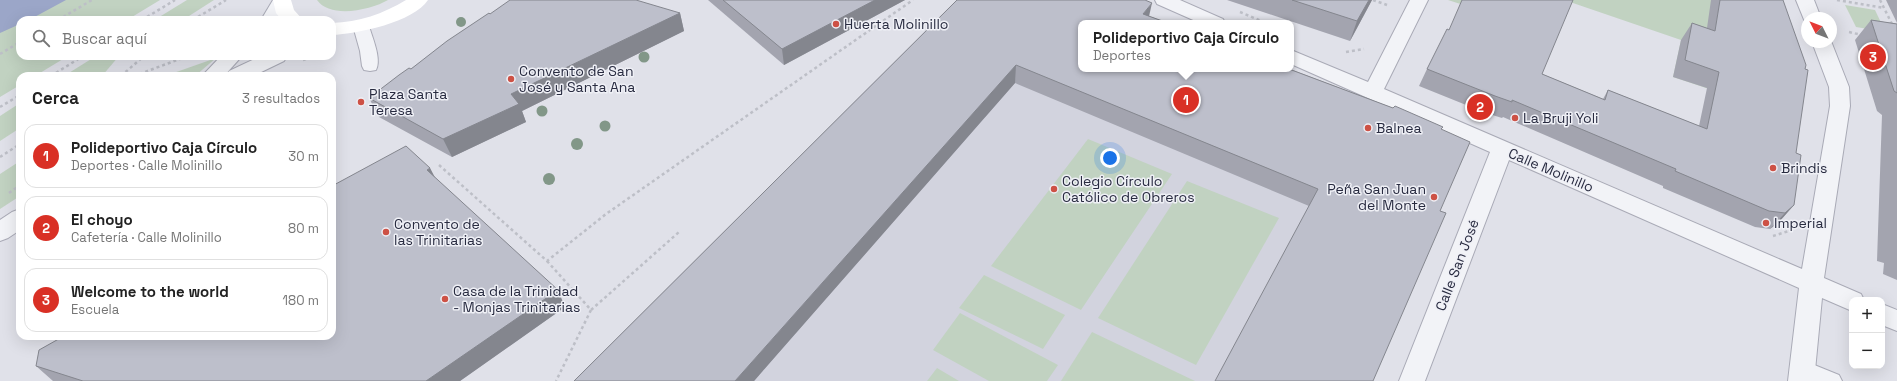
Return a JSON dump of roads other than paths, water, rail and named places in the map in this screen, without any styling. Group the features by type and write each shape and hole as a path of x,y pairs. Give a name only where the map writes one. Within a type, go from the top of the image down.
{"street":[{"path":"336,29 361,26 383,20 403,11 419,0"},
{"path":"1164,0 1209,20"},
{"path":"1372,91 1419,0"},
{"path":"1805,0 1810,12"},
{"path":"273,16 282,1"},
{"path":"282,1 285,13 289,16"},
{"path":"1802,375 1812,284 1840,106 1839,87 1824,48"},
{"name":"Calle Molinillo","path":"1294,57 1849,300"},
{"path":"216,72 228,60"},
{"path":"244,72 269,60"},
{"name":"Calle San José","path":"1412,381 1502,149"},
{"path":"0,232 16,221"},
{"path":"1885,315 1897,321"}],"lane":[{"path":"361,26 368,51 370,66"},
{"path":"1802,375 1832,381"}],"water":[{"path":"0,0 66,0 36,16 16,16 16,26 0,33"}],"place":[{"name":"Huerta Molinillo","path":"836,24"},
{"name":"Welcome to the world","path":"1873,57"},
{"name":"Convento de San José y Santa Ana","path":"511,79"},
{"name":"Polideportivo Caja Círculo","path":"1186,100"},
{"name":"Plaza Santa Teresa","path":"361,102"},
{"name":"El choyo","path":"1480,107"},
{"name":"La Bruji Yoli","path":"1515,118"},
{"name":"Balnea","path":"1368,128"},
{"name":"Brindis","path":"1773,168"},
{"name":"Colegio Círculo Católico de Obreros","path":"1054,189"},
{"name":"Peña San Juan del Monte","path":"1434,197"},
{"name":"Imperial","path":"1766,223"},
{"name":"Convento de las Trinitarias","path":"386,232"},
{"name":"Casa de la Trinidad - Monjas Trinitarias","path":"445,299"}]}
